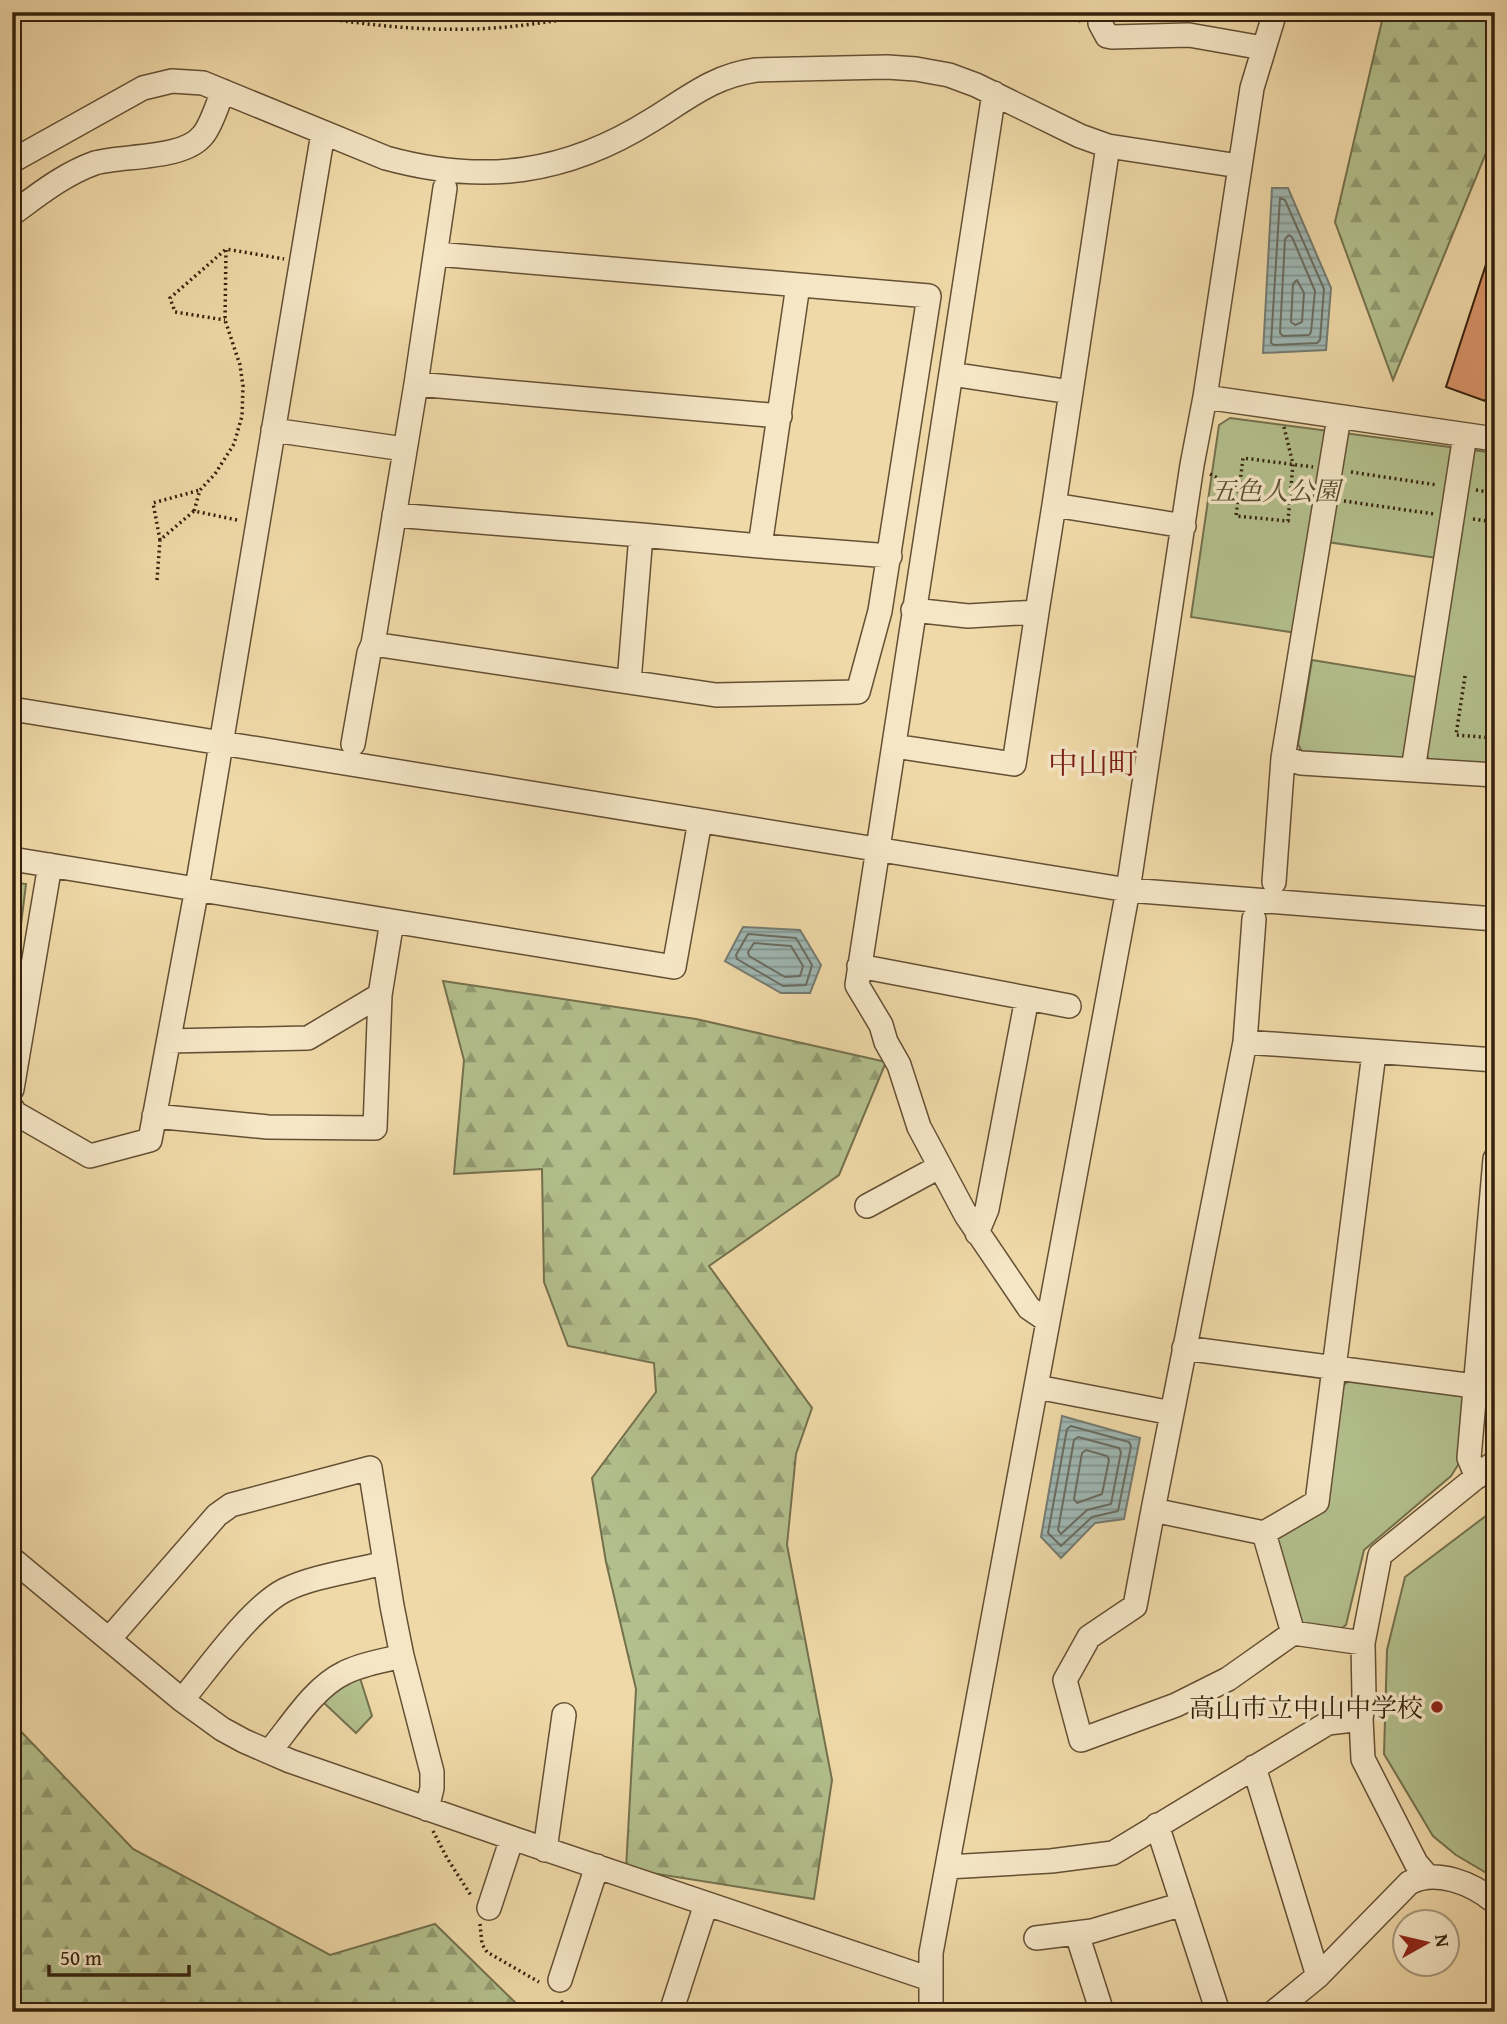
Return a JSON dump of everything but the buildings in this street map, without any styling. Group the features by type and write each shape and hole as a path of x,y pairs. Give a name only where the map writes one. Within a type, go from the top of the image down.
{"street":[{"path":"930,2012 932,1953 947,1867 1128,890 1238,166 1252,88 1275,12"},
{"path":"1100,23 1107,36 1112,37 1189,35 1263,48"},
{"path":"12,161 143,88 172,81 203,83 386,158 455,172 505,171 550,166 600,148 633,131 717,79 736,72 887,67 949,75 994,93 1080,136 1108,146 1238,166"},
{"path":"12,214 57,181 96,163 144,157 175,150 197,141 204,135 223,91"},
{"path":"994,93 857,985 899,1065 919,1127 939,1167 977,1233 1029,1308 1048,1321"},
{"path":"12,1108 15,1113 90,1156 150,1140 197,888 323,133"},
{"path":"894,746 1014,764 1108,146"},
{"path":"353,744 369,653 373,644 445,188"},
{"path":"373,644 716,695 858,692 880,611 890,556 929,296 436,254"},
{"path":"761,546 799,285"},
{"path":"951,374 1071,392"},
{"path":"416,384 780,416"},
{"path":"1205,397 1495,439"},
{"path":"1274,882 1283,758 1339,417"},
{"path":"273,430 404,449"},
{"path":"1413,770 1465,435"},
{"path":"1054,505 1184,526"},
{"path":"394,515 890,556"},
{"path":"629,682 641,535"},
{"path":"913,610 968,616 1037,612"},
{"path":"12,709 1128,890 1495,919"},
{"path":"1283,758 1301,763 1495,775"},
{"path":"12,859 674,967 700,821"},
{"path":"12,1089 50,865"},
{"path":"1254,919 1245,1042 1135,1606 1089,1637 1065,1680 1081,1740 1176,1705 1228,1679 1293,1633 1363,1643"},
{"path":"155,1116 268,1128 375,1128 380,995 392,921"},
{"path":"859,966 1069,1006"},
{"path":"169,1041 308,1038 380,995"},
{"path":"977,1233 987,1209 1027,998"},
{"path":"1245,1042 1495,1060"},
{"path":"1153,1510 1264,1533 1317,1502 1336,1369 1374,1052"},
{"path":"1477,1477 1469,1458 1495,1159"},
{"path":"867,1206 939,1167"},
{"path":"1184,1348 1474,1387"},
{"path":"1037,1387 1172,1413"},
{"path":"1427,1877 1416,1863 1363,1759 1363,1643 1380,1555 1495,1462"},
{"path":"110,1638 217,1515 231,1505 370,1468 384,1563 402,1656 432,1772 432,1788 427,1809"},
{"path":"1264,1533 1293,1633"},
{"path":"12,1559 182,1699 222,1729 269,1752 545,1850 930,1979"},
{"path":"182,1699 271,1598 302,1584 384,1563"},
{"path":"269,1752 330,1682 356,1668 402,1656"},
{"path":"545,1850 564,1715"},
{"path":"947,1867 1052,1861 1113,1853 1328,1723 1361,1719"},
{"path":"1254,1767 1318,1976"},
{"path":"1157,1825 1218,2012"},
{"path":"489,1908 512,1838"},
{"path":"560,1980 597,1866"},
{"path":"1274,2012 1318,1976 1409,1883 1440,1876 1483,1893 1495,1902"},
{"path":"672,2009 706,1904"},
{"path":"1036,1938 1077,1934 1183,1904"},
{"path":"1077,1934 1102,2012"}],"path":[{"path":"286,12 433,31 495,29 575,18 590,12"},
{"path":"226,249 286,259"},
{"path":"160,540 194,510 200,490 215,474 234,444 242,416 243,386 240,365 225,320 226,249"},
{"path":"225,320 175,312 170,298 226,249"},
{"path":"1279,408 1293,464 1288,521 1236,516 1243,458 1293,464 1320,468"},
{"path":"1192,465 1239,489"},
{"path":"1347,472 1441,485"},
{"path":"1468,489 1495,493"},
{"path":"157,580 160,540 153,503 200,490"},
{"path":"1290,494 1318,498"},
{"path":"1331,499 1440,514"},
{"path":"194,510 243,521"},
{"path":"1468,518 1495,522"},
{"path":"1495,549 1492,581 1495,581"},
{"path":"1465,676 1456,735 1495,738"}],"green space":[{"path":"1384,12 1495,12 1495,131 1393,380 1335,222"},
{"name":"五色人公園","path":"1230,418 1495,453 1495,766 1430,761 1426,754 1451,560 1313,540 1297,633 1191,617 1219,425"},
{"path":"1312,660 1416,677 1406,756 1398,759 1302,752 1298,744"},
{"path":"12,882 26,884 16,965 12,964"},
{"path":"443,981 696,1019 886,1062 839,1175 709,1266 812,1408 796,1454 787,1545 832,1780 814,1899 626,1869 636,1689 606,1562 592,1478 656,1392 654,1363 568,1346 544,1282 542,1169 454,1174 464,1060"},
{"path":"1349,1380 1461,1393 1465,1400 1458,1465 1451,1476 1364,1550 1346,1625 1339,1630 1305,1626 1298,1619 1276,1543 1281,1533 1327,1506 1342,1387"},
{"name":"高山市立中山中学校","path":"1495,1509 1495,1878 1456,1855 1433,1836 1384,1754 1387,1650 1405,1577"},
{"path":"360,1678 372,1716 356,1733 323,1702 333,1691"},
{"path":"12,1722 133,1849 330,1955 435,1924 525,2012 12,2012"}],"water":[{"path":"1272,188 1288,188 1331,288 1326,350 1263,353"},
{"path":"743,927 800,930 821,965 810,993 781,993 725,961"},
{"path":"1062,1416 1140,1438 1124,1519 1095,1523 1061,1558 1041,1537"}],"place":[{"name":"高山市立中山中学校","path":"1437,1707"}],"district":[{"name":"中山町","path":"1093,763"}]}
